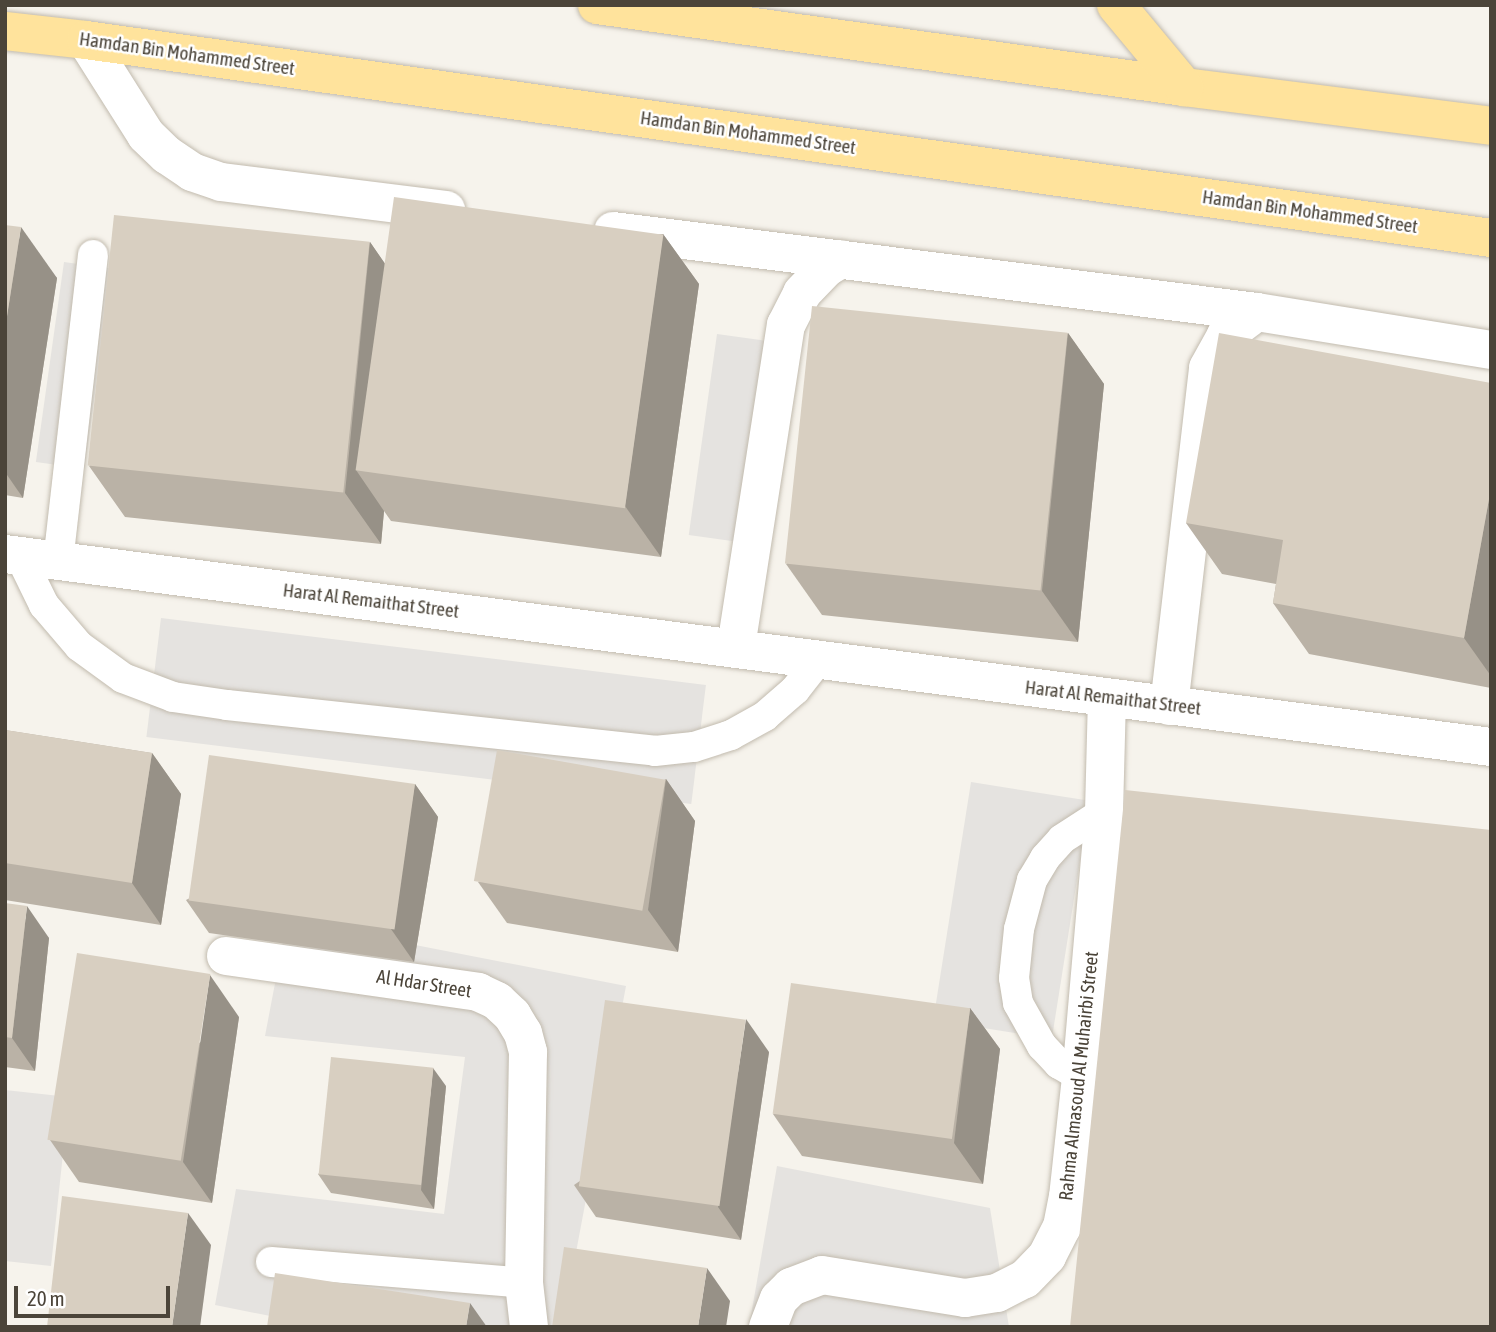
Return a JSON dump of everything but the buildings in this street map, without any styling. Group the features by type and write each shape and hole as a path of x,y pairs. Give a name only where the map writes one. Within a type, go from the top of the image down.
{"main road":[{"path":"597,5 1184,88 1491,126"},
{"path":"1116,5 1184,88"},
{"name":"Hamdan Bin Mohammed Street","path":"5,31 86,40 1491,238"},
{"path":"1395,116 1491,106"},
{"path":"1376,221 1491,262"}],"street":[{"path":"86,40 146,135 167,155 192,172 221,182 484,215"},
{"path":"580,227 1257,312 1491,351"},
{"path":"736,648 786,325 792,308 813,280 841,259"},
{"path":"1169,706 1208,368 1226,335 1257,312"},
{"name":"Harat Al Remaithat Street","path":"13,555 1491,747"},
{"name":"Rahma Almasoud Al Muhairbi Street","path":"768,1327 779,1299 791,1287 822,1275 965,1298 997,1293 1025,1279 1047,1256 1062,1227 1068,1197 1081,1077 1104,812 1107,698"},
{"name":"Al Hdar Street","path":"226,956 478,992 497,1001 512,1015 523,1033 528,1052 524,1283 529,1327"}],"lane":[{"path":"58,562 93,255"},
{"path":"13,555 44,605 79,646 123,678 173,698 227,705 655,751 694,747 731,735 765,716 795,690 819,659"},
{"path":"1081,1077 1059,1064 1042,1046 1018,1003 1014,978 1019,929 1032,880 1045,858 1062,839 1082,823 1104,812"},
{"path":"271,1262 524,1283"}],"shaded area":[{"path":"64,262 113,269 84,469 36,462"},
{"path":"717,334 766,341 737,542 689,535"},
{"path":"161,618 706,685 691,804 146,737"},
{"path":"971,782 1090,801 1052,1039 933,1020"},
{"path":"287,920 626,986 562,1327 326,1327 215,1305 236,1189 444,1214 465,1057 265,1036"},
{"path":"5,1090 69,1097 51,1266 5,1261"},
{"path":"777,1166 990,1208 1009,1327 749,1327"}]}
